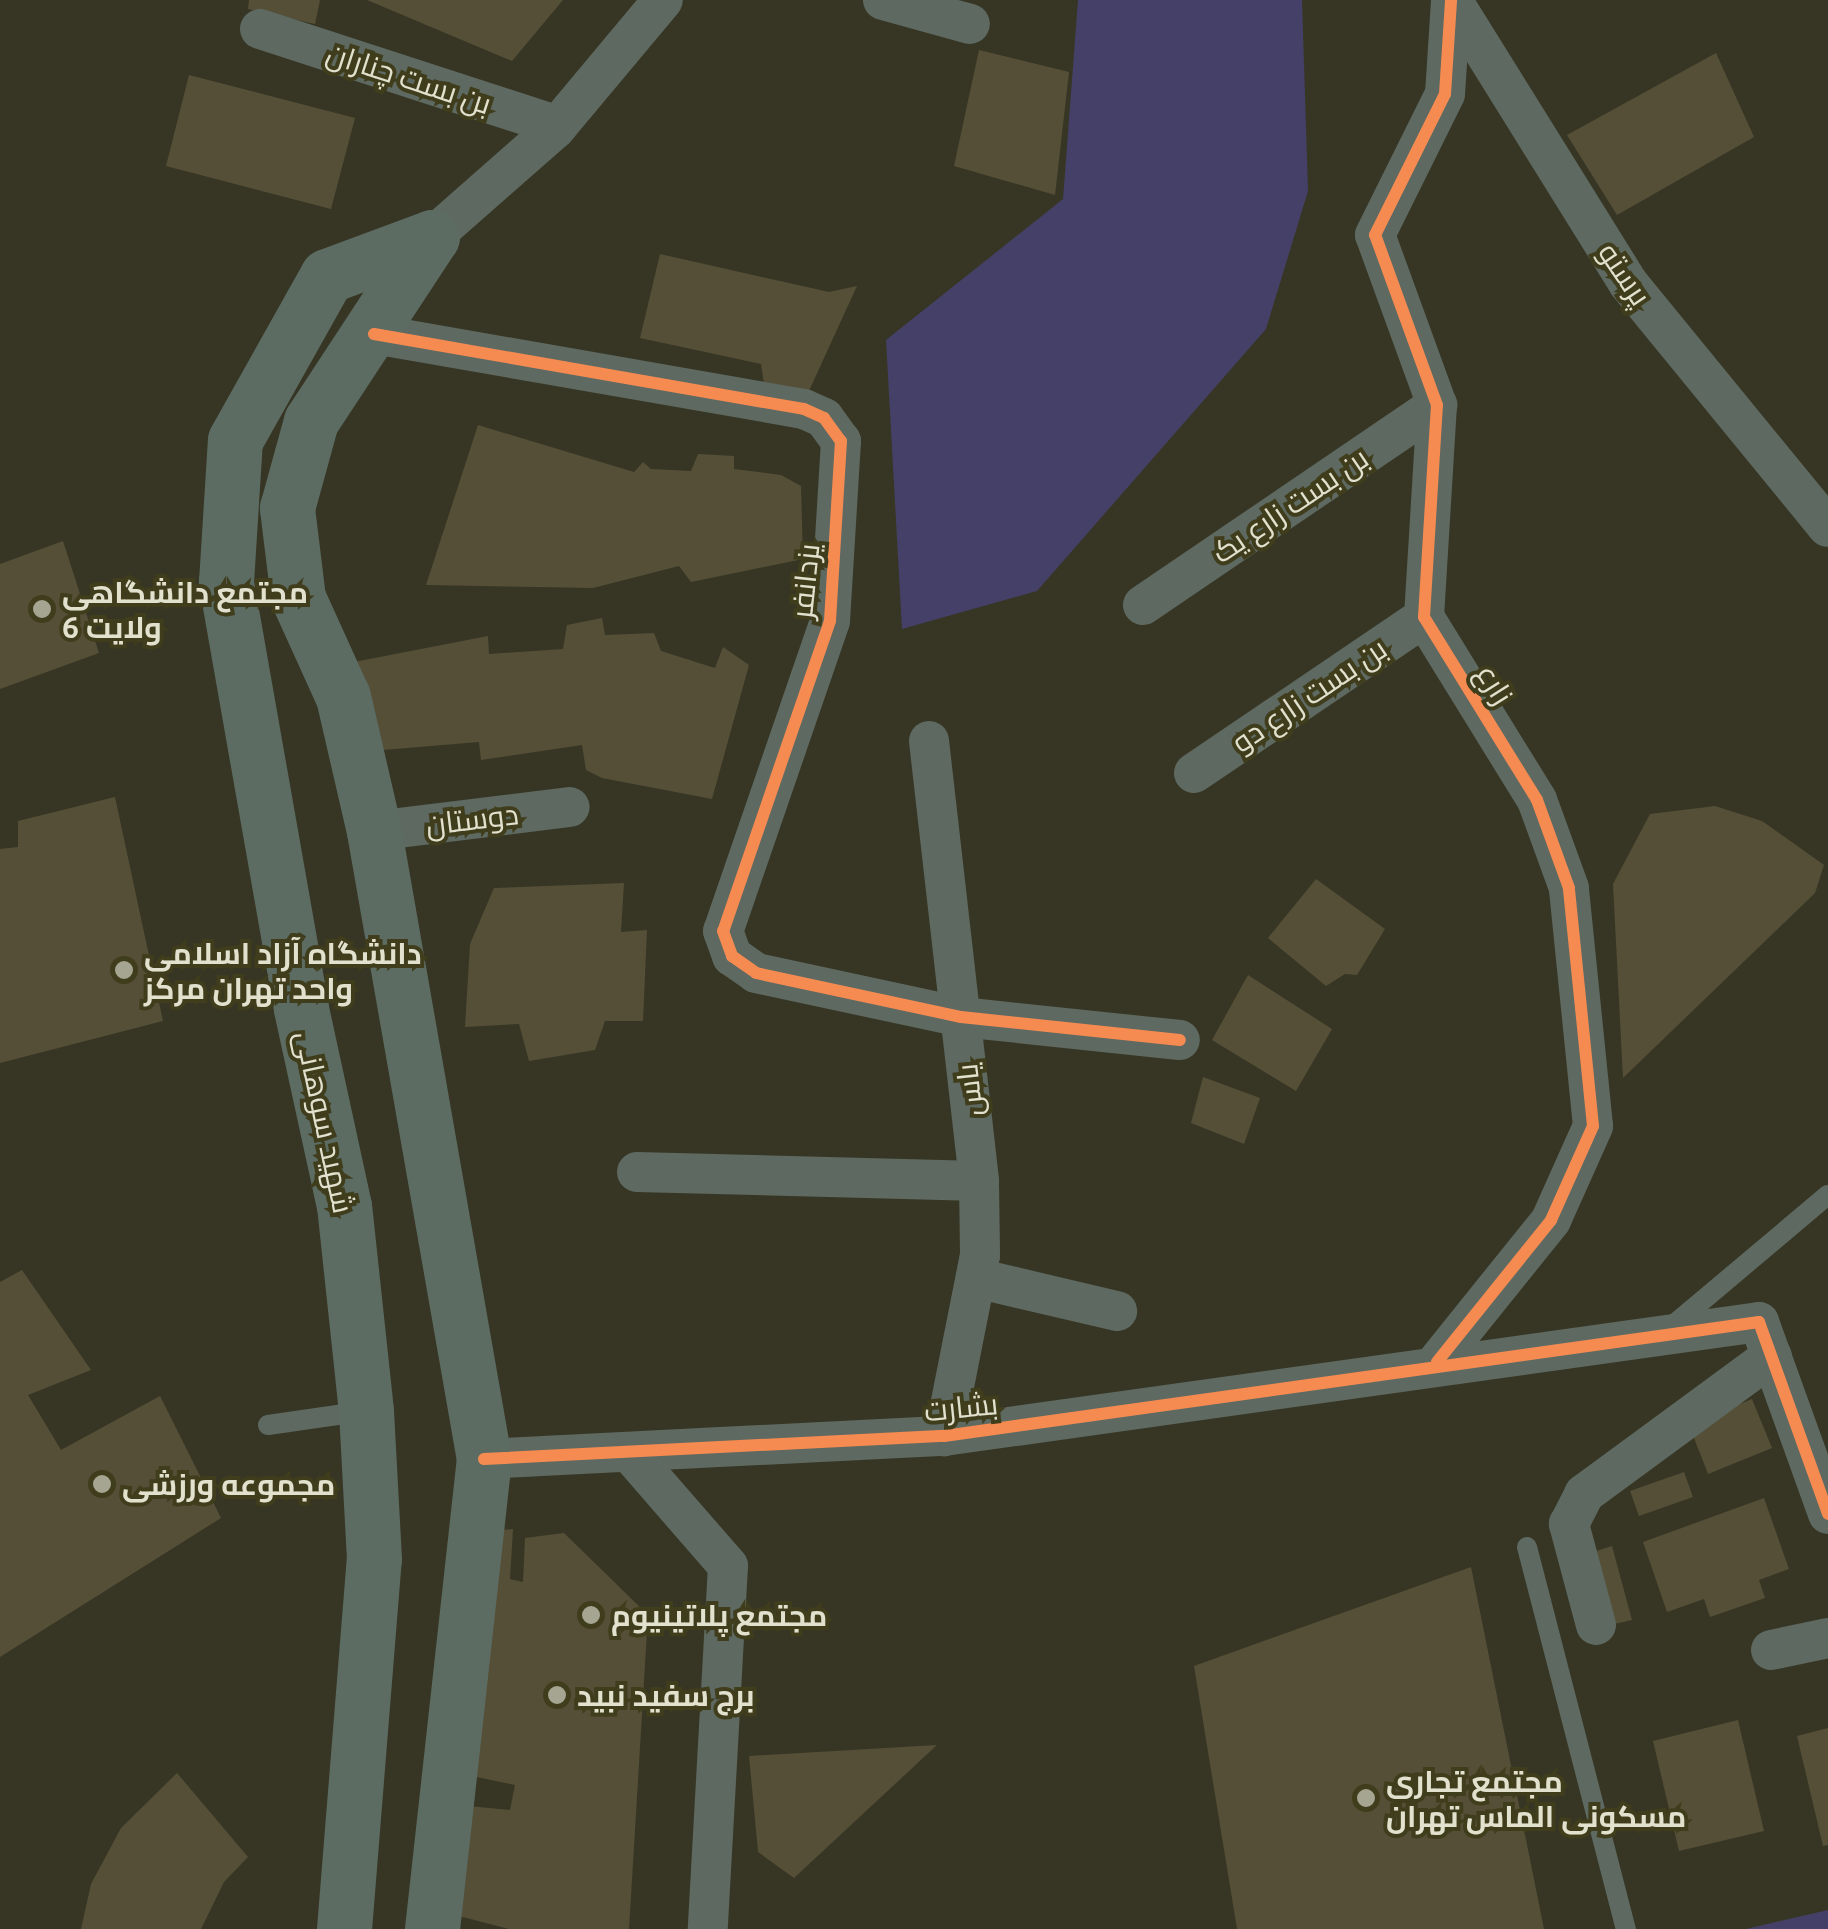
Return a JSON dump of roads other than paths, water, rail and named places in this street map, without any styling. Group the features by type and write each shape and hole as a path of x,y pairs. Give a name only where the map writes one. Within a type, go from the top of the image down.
{"main road":[{"name":"شهید سوهانی","path":"432,237 374,334 311,422 288,508 298,598 343,697 374,831 484,1460 432,1929"},
{"name":"شهید سوهانی","path":"344,1929 374,1558 366,1411 344,1206 300,1008 226,582 236,440 327,276 432,237"}],"street":[{"name":"شهید سوهانی","path":"432,237 558,126 663,0"},
{"path":"883,0 970,24"},
{"path":"1424,617 1437,406 1376,235 1446,94 1451,0"},
{"name":"پرستو","path":"1451,0 1628,282 1828,527"},
{"name":"بن بست چناران","path":"260,29 558,126"},
{"name":"یزدانفر","path":"374,334 804,409 824,418 841,441 830,621 722,931 732,956 756,973 961,1016 1180,1040"},
{"name":"بن بست زارع یک","path":"1144,605 1437,406"},
{"name":"بن بست زارع دو","path":"1194,773 1424,617"},
{"name":"زارع","path":"1424,617 1537,800 1568,888 1593,1126 1551,1220 1437,1362"},
{"name":"یاس","path":"930,742 980,1181 976,1278 944,1436"},
{"name":"دوستان","path":"374,831 570,807"},
{"path":"637,1172 980,1181"},
{"path":"976,1278 1117,1311"},
{"name":"بشارت","path":"484,1460 944,1436 1246,1398 1437,1362 1760,1322 1772,1356"},
{"path":"1596,1625 1569,1524 1584,1494 1772,1356 1828,1514"},
{"path":"629,1452 728,1566 708,1929"},
{"path":"1772,1650 1828,1638"}],"lane":[{"path":"1662,1334 1828,1195"},
{"path":"268,1425 366,1411"},
{"path":"1527,1547 1626,1929"}],"place":[{"name":"مجتمع دانشگاهی ولایت 6","path":"42,609"},
{"name":"دانشگاه آزاد اسلامی واحد تهران مرکز","path":"124,970"},
{"name":"مجموعه ورزشی","path":"102,1484"},
{"name":"مجتمع پلاتینیوم","path":"591,1615"},
{"name":"برج سفید نبید","path":"557,1695"},
{"name":"مجتمع تجاری مسکونی الماس تهران","path":"1366,1798"}]}
